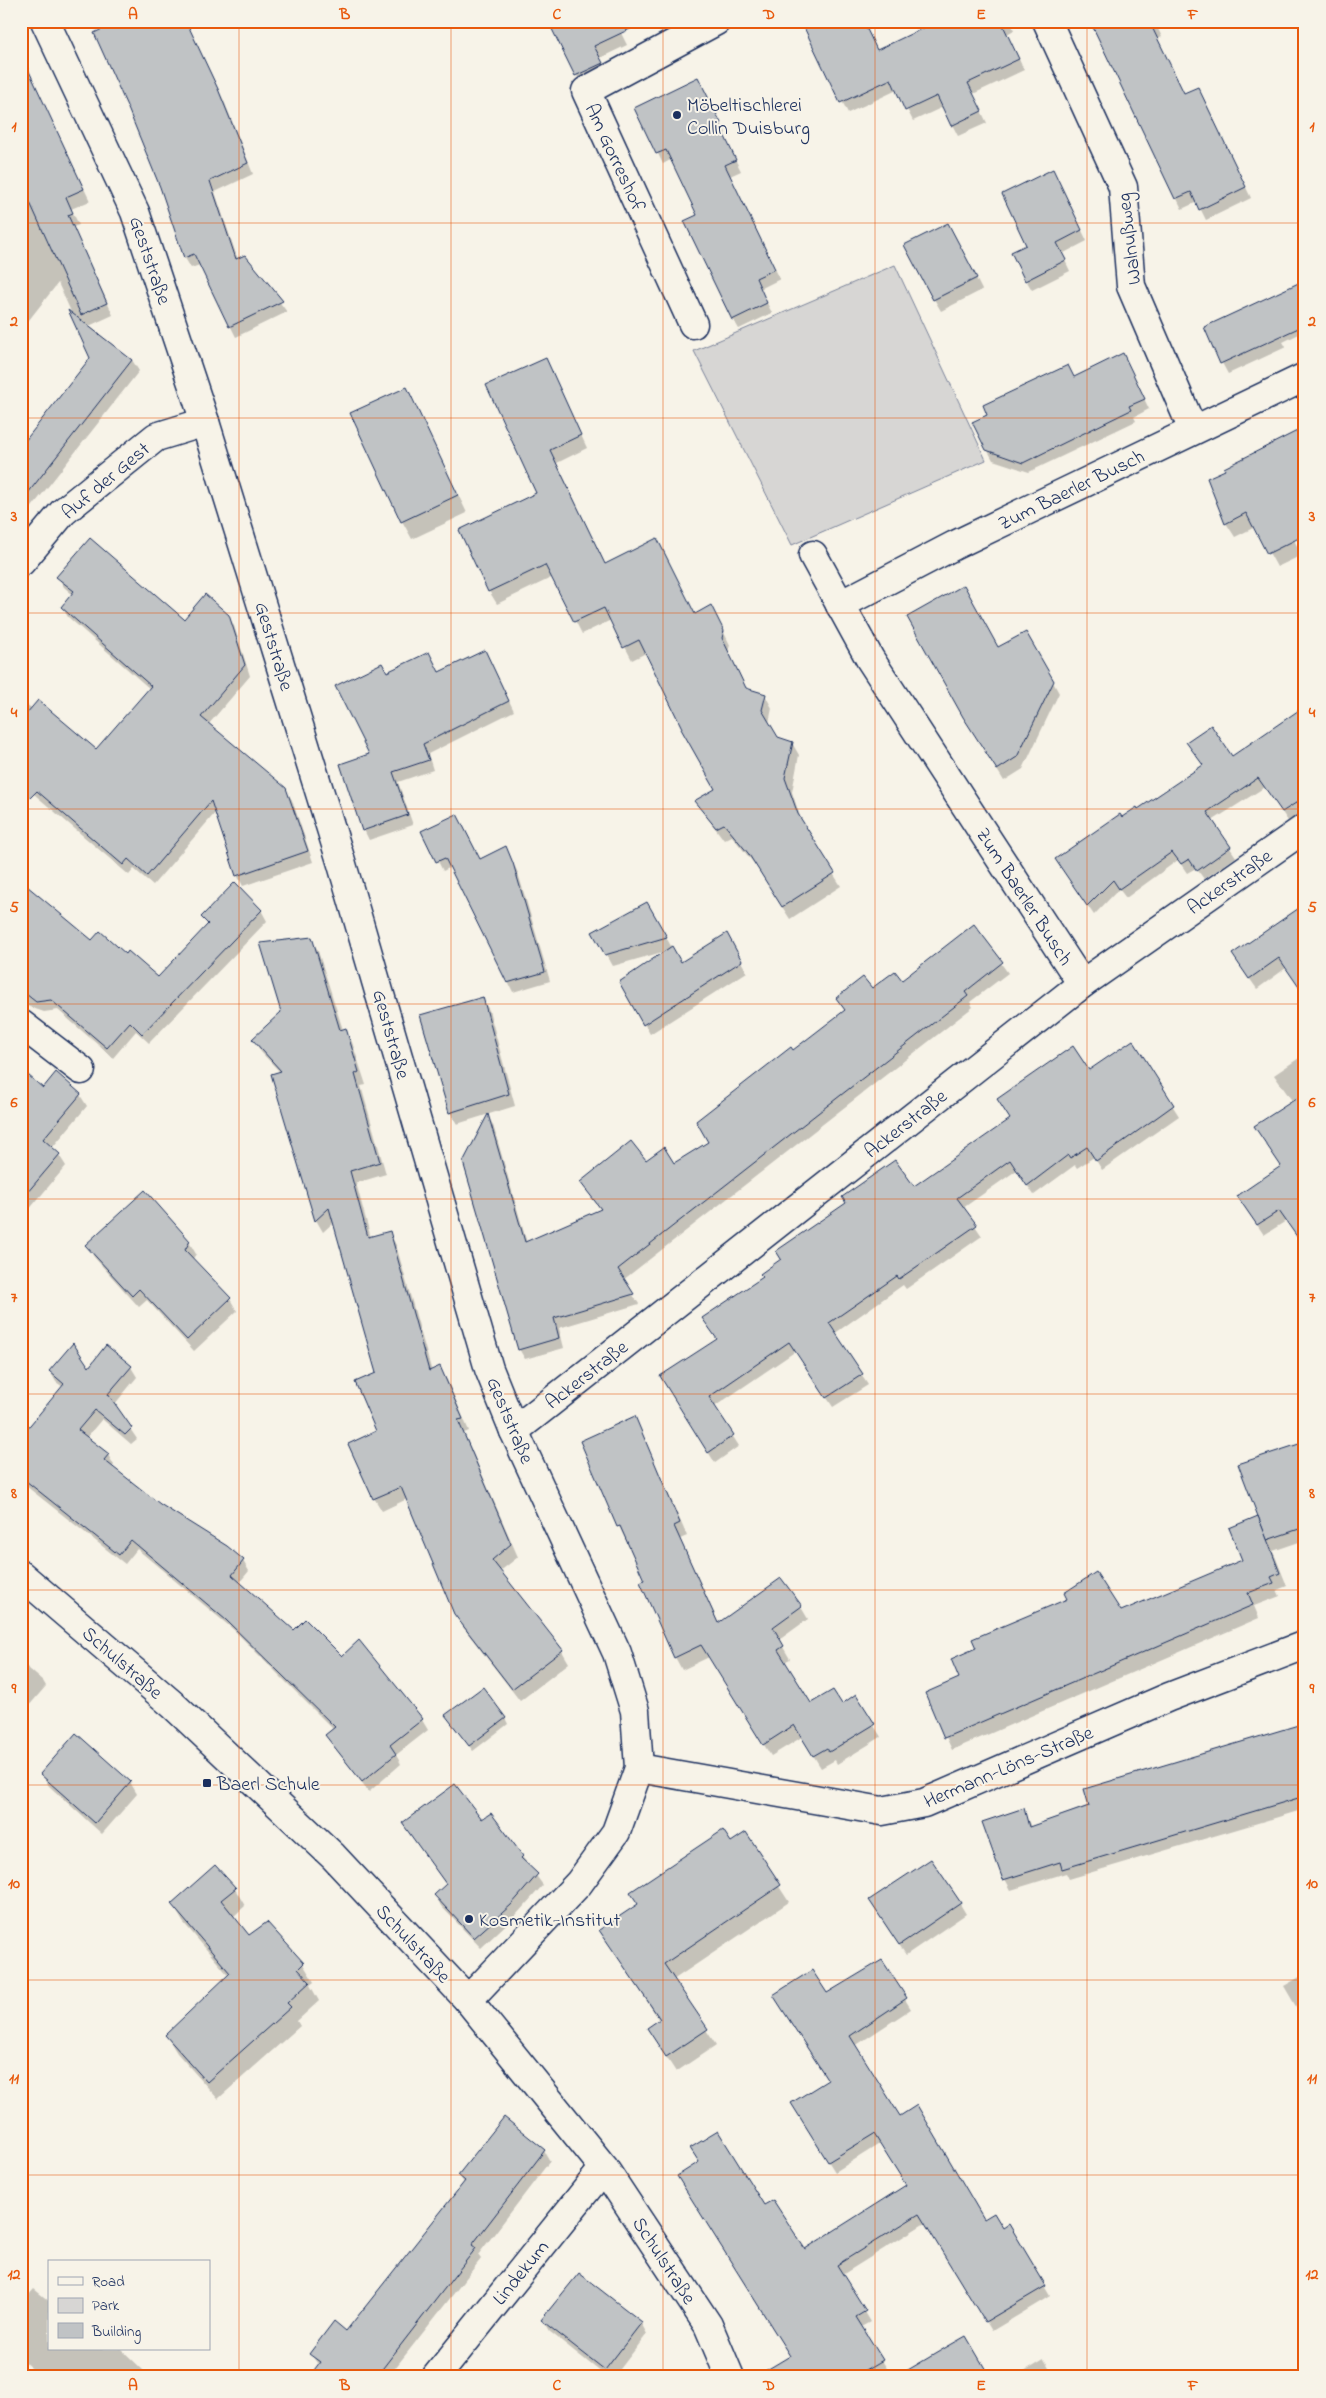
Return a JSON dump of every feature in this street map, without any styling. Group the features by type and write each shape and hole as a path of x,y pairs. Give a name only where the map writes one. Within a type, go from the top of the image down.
{"street":[{"name":"Geststraße","path":"45,21 135,212 205,422 341,861 489,1369 514,1431 617,1653 635,1711 639,1768 616,1832 579,1883 468,2000"},
{"name":"Am Gorreshof","path":"693,324 586,91 680,29 716,21"},
{"name":"Walnußweg","path":"1047,21 1123,187 1131,286 1193,430"},
{"name":"Zum Baerler Busch","path":"840,605 955,545 1305,377"},
{"name":"Auf der Gest","path":"21,562 63,512 156,438 205,422"},
{"name":"Zum Baerler Busch","path":"813,555 870,658 1082,984"},
{"name":"Ackerstraße","path":"514,1431 1082,984 1305,828"},
{"path":"21,1024 81,1070"},
{"name":"Schulstraße","path":"21,1575 173,1705 333,1856 468,2000 604,2168 708,2325 730,2377"},
{"name":"Hermann-Löns-Straße","path":"639,1768 882,1811 924,1803 1169,1697 1305,1645"},
{"name":"Lindekum","path":"436,2377 604,2168"}],"green space":[{"path":"895,265 986,460 792,545 694,351"}],"building":[{"path":"119,21 186,21 218,89 248,163 210,181 236,259 245,255 283,301 229,327 194,254 184,258 160,187 127,106 94,33"},
{"path":"548,21 647,21 594,46 603,63 575,76"},
{"path":"801,21 863,21 877,50 938,21 1001,21 1019,59 968,83 982,111 951,126 937,96 905,111 891,79 840,103"},
{"path":"1090,21 1149,21 1184,93 1198,87 1246,187 1199,210 1191,192 1175,199"},
{"path":"21,54 84,189 66,197 73,213 68,215 107,303 81,315 27,196 21,190"},
{"path":"698,77 721,123 719,124 736,160 725,165 775,269 756,278 767,303 732,320 684,221 697,215 666,150 656,154 634,108"},
{"path":"1053,169 1082,230 1057,243 1066,260 1025,281 1011,252 1026,245 1002,194"},
{"path":"948,223 977,278 933,300 904,245"},
{"path":"1305,280 1305,325 1220,364 1204,327"},
{"path":"68,310 132,360 21,502 21,446 90,358"},
{"path":"1123,353 1145,399 1129,406 1131,410 1023,463 986,450 972,422 987,415 983,405 1068,365 1074,377"},
{"path":"546,358 581,435 550,450 605,564 657,538 695,614 711,605 724,631 722,638 746,688 766,694 762,710 778,737 793,742 785,778 798,814 835,873 782,907 748,853 724,824 716,828 694,801 715,789 681,729 639,640 623,648 604,608 574,622 545,565 488,592 459,530 536,493 486,385"},
{"path":"407,387 458,495 401,522 350,413"},
{"path":"1305,427 1305,535 1267,554 1246,513 1225,524 1207,478"},
{"path":"90,538 184,619 205,594 229,615 245,665 201,717 286,788 308,851 236,876 211,801 147,876 128,859 123,865 37,791 21,807 21,720 38,700 96,749 151,686 61,607 74,591 56,577"},
{"path":"964,585 998,647 1026,632 1054,681 1017,757 997,770 963,717 907,617"},
{"path":"485,650 509,701 423,744 429,760 393,772 408,815 362,831 340,764 369,754 335,686 382,663 387,672 429,652 439,672"},
{"path":"1305,706 1305,797 1282,812 1258,778 1207,812 1231,847 1197,871 1189,859 1181,864 1172,852 1119,889 1113,880 1087,906 1055,859 1120,814 1122,817 1137,807 1138,809 1203,765 1186,742 1211,725 1232,756"},
{"path":"457,814 480,859 506,846 513,863 545,972 507,983 445,858 436,862 421,831"},
{"path":"21,881 92,940 100,931 126,954 128,951 158,977 208,924 201,917 235,882 262,910 142,1034 130,1022 107,1048 51,1000 36,1002 21,990"},
{"path":"647,902 667,937 605,955 592,932"},
{"path":"1305,904 1305,996 1279,958 1249,979 1232,954"},
{"path":"974,924 1003,962 965,992 968,996 618,1269 634,1294 554,1318 559,1338 518,1350 463,1162 488,1114 525,1242 601,1209 580,1182 631,1141 646,1160 664,1147 674,1163 708,1142 696,1121 791,1047 793,1050 845,1010 836,998 863,977 872,988 895,971 902,980"},
{"path":"727,933 742,961 643,1025 619,982 672,946 681,962"},
{"path":"312,937 340,1030 346,1028 359,1072 355,1074 380,1162 350,1171 368,1237 390,1231 429,1371 440,1366 463,1419 458,1420 511,1544 492,1560 563,1650 512,1689 454,1614 401,1487 373,1499 348,1444 376,1431 355,1382 376,1373 329,1208 315,1221 271,1074 281,1071 252,1039 281,1012 260,943"},
{"path":"483,997 509,1094 449,1113 420,1015"},
{"path":"1133,1040 1174,1105 1096,1161 1087,1147 1070,1158 1068,1155 1027,1186 1010,1160 957,1198 977,1225 899,1279 897,1276 829,1323 863,1374 826,1398 789,1342 709,1397 734,1435 708,1453 660,1376 717,1339 702,1318 763,1277 760,1274 781,1259 776,1251 846,1203 842,1197 895,1160 914,1186 1010,1119 997,1099 1073,1046 1089,1070"},
{"path":"21,1069 43,1088 56,1072 81,1094 43,1139 60,1154 21,1200"},
{"path":"1305,1093 1305,1248 1279,1211 1257,1225 1237,1196 1281,1166 1254,1126"},
{"path":"145,1190 190,1241 185,1250 231,1298 187,1340 139,1289 132,1296 85,1245"},
{"path":"73,1343 89,1367 106,1345 132,1366 108,1394 132,1428 125,1435 95,1410 78,1430 109,1454 104,1460 160,1504 227,1546 244,1560 232,1575 294,1630 305,1619 342,1656 359,1640 423,1719 390,1745 396,1754 362,1782 325,1735 335,1727 226,1620 131,1540 119,1555 21,1477 21,1436 64,1384 49,1371"},
{"path":"635,1416 680,1523 674,1526 718,1623 781,1578 802,1606 773,1627 784,1646 778,1650 811,1703 833,1690 842,1704 856,1694 875,1724 829,1752 827,1748 813,1756 794,1725 763,1745 701,1645 674,1658 640,1582 644,1580 620,1526 617,1527 580,1441"},
{"path":"1305,1442 1305,1527 1267,1540 1238,1464"},
{"path":"1258,1516 1280,1573 1271,1577 1274,1583 1248,1593 1253,1605 944,1738 925,1693 959,1678 951,1659 976,1648 972,1639 1067,1599 1064,1593 1096,1572 1121,1611 1242,1560 1229,1528"},
{"path":"483,1687 506,1718 469,1746 445,1715"},
{"path":"1305,1723 1305,1796 1062,1869 1060,1862 1003,1880 982,1822 1024,1808 1029,1827 1089,1806 1084,1789"},
{"path":"76,1733 131,1782 95,1823 40,1774"},
{"path":"455,1784 482,1819 491,1813 523,1856 521,1858 538,1874 511,1905 474,1938 434,1895 446,1884 402,1823"},
{"path":"723,1830 731,1842 746,1832 781,1885 664,1964 708,2029 666,2057 647,2028 660,2019 599,1930 638,1904 630,1892"},
{"path":"931,1859 961,1903 899,1945 869,1900"},
{"path":"215,1865 236,1888 221,1900 249,1935 267,1922 304,1963 298,1969 310,1982 287,2003 291,2007 207,2082 165,2035 230,1973 171,1904"},
{"path":"882,1960 907,1998 850,2036 900,2116 917,2105 984,2219 994,2213 1003,2228 1009,2224 1046,2286 985,2322 919,2214 837,2265 866,2311 856,2317 883,2360 854,2377 755,2377 790,2356 677,2176 699,2162 690,2148 718,2131 764,2205 773,2200 805,2249 906,2185 874,2134 828,2162 791,2103 828,2080 773,1995 812,1970 827,1993"},
{"path":"504,2117 545,2150 472,2245 476,2248 376,2377 309,2377 320,2362 309,2354 334,2321 346,2331 465,2181 458,2175"},
{"path":"579,2273 642,2322 605,2370 541,2320"},
{"path":"966,2336 990,2377 896,2377 945,2348"}],"place":[{"name":"Möbeltischlerei Collin Duisburg","path":"677,115"},
{"name":"Baerl Schule","path":"207,1783"},
{"name":"Kosmetik-Institut","path":"469,1919"}]}
